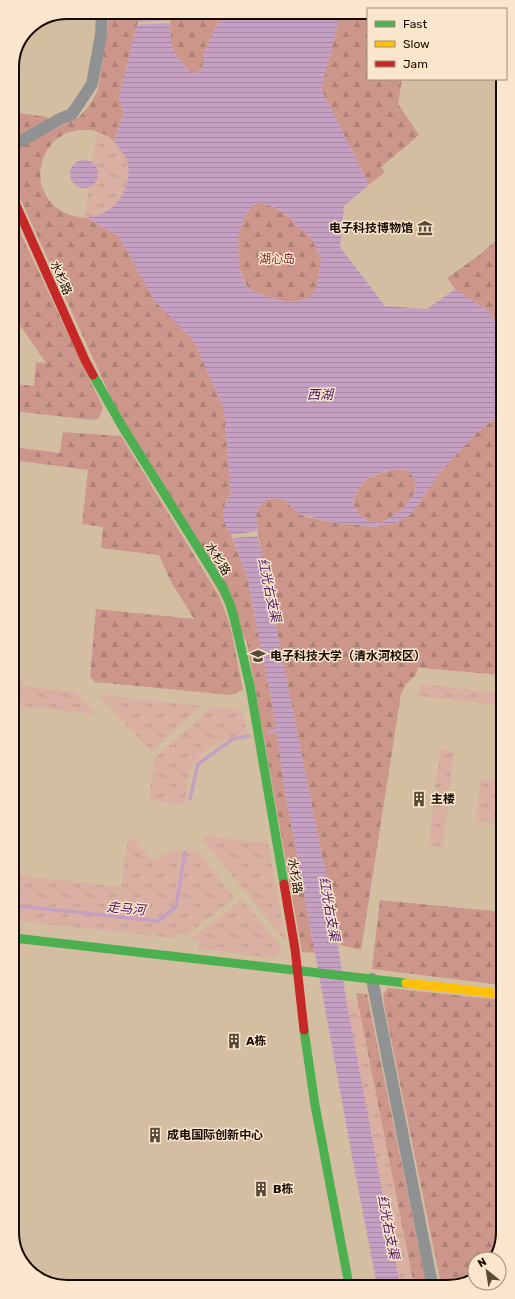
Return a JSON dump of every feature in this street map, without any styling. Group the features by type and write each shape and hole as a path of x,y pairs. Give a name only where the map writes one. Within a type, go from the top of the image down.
{"street":[{"path":"19,142 72,114 92,84 101,35 102,19"},
{"name":"水杉路","path":"19,212 85,360 122,426 223,588 230,604 250,686 295,949 303,1024 317,1113 348,1280"},
{"path":"19,939 496,993"},
{"path":"372,979 431,1280"}],"green space":[{"path":"109,19 138,19 119,97 124,113 114,141 108,136 92,130 78,130 66,133 55,140 43,158 40,172 41,184 46,196 55,207 67,214 87,218 119,236 154,300 194,341 224,409 231,495 225,502 231,535 247,576 274,714 285,792 315,953 302,952 247,643 112,400 19,193 19,150 25,144 79,117 89,106 98,90"},
{"path":"170,19 223,19 217,25 203,55 201,70 195,73 190,72 177,57 171,45"},
{"path":"339,19 367,19 367,80 402,80 398,104 419,135 381,167 385,172 369,185 321,89"},
{"path":"19,113 47,117 49,120 19,135"},
{"path":"97,131 112,139 122,151 127,166 127,181 123,195 114,207 101,215 84,217 89,187 93,184 94,164 92,162"},
{"name":"湖心岛","path":"261,203 276,208 293,220 296,225 312,239 321,259 317,286 314,293 307,299 290,302 274,299 255,292 247,287 239,268 238,237 244,217 253,205"},
{"path":"19,230 103,408 99,418 92,420 19,412 19,384 34,386 36,362 46,363 19,324"},
{"path":"496,240 496,323 489,312 455,289 447,278 478,256"},
{"path":"496,418 496,674 418,667 416,675 406,684 401,694 361,950 340,945 262,558 256,516 259,507 266,500 276,498 284,500 299,514 307,517 331,522 377,527 411,514 440,472 476,433"},
{"path":"63,432 121,436 219,596 230,625 243,690 231,695 95,682 90,677 96,609 194,619 171,582 159,555 101,548 103,527 82,524 88,470 19,461 19,448 60,453"},
{"path":"393,470 406,470 412,475 416,484 415,492 404,509 381,523 368,521 359,515 353,504 358,489 371,477"},
{"path":"420,684 496,692 496,704 417,696"},
{"path":"19,686 75,692 96,714 19,706"},
{"path":"98,695 200,706 152,752"},
{"path":"211,707 236,709 242,712 247,733 215,744 201,754 191,768 188,777 185,805 149,800 155,758"},
{"path":"440,749 454,751 443,847 429,845"},
{"path":"480,779 496,780 496,824 476,822"},
{"path":"204,836 268,843 286,942 203,840"},
{"path":"128,839 133,840 153,861 174,850 198,852 234,898 188,934 177,934 176,938 19,921 19,876 121,887"},
{"path":"242,900 282,948 276,958 199,949 200,941 190,940"},
{"path":"380,900 496,911 496,984 372,969"},
{"path":"388,988 496,999 496,1239 492,1251 467,1251 467,1276 455,1280 440,1280 383,994"},
{"path":"356,993 367,994 425,1280 413,1280"},
{"path":"346,999 357,1001 413,1280 399,1280"}],"water":[{"path":"138,19 170,19 170,20 138,22"},
{"name":"西湖","path":"223,19 339,19 321,89 369,185 344,206 340,247 385,306 427,309 455,289 489,312 496,323 496,418 476,433 440,472 411,514 398,522 377,527 331,522 299,514 284,500 276,498 266,500 259,507 256,516 258,531 231,535 223,519 223,510 231,495 224,409 194,341 154,300 119,236 87,218 102,214 113,207 122,196 127,183 127,162 114,141 124,113 119,97 137,25 170,23 171,45 177,57 190,72 195,73 201,70 203,55 217,25","holes":["261,203 276,208 293,220 296,225 312,239 321,259 317,286 314,293 307,299 290,302 274,299 255,292 246,287 239,268 238,237 244,217 253,205","393,470 406,470 412,475 416,484 415,492 404,509 381,523 368,521 359,515 353,504 358,489 366,480 377,474"]},
{"path":"84,160 94,164 98,174 94,184 84,188 74,184 70,174 74,164"},
{"name":"红光右支渠","path":"258,536 333,911 346,999 399,1280 376,1280 285,792 274,714 247,576 233,538"}],"waterway":[{"name":"走马河","path":"269,732 280,729"},
{"name":"走马河","path":"190,799 198,764 233,739 249,736"},
{"name":"走马河","path":"19,906 158,921 176,907 185,852"}],"traffic: fast":[{"path":"93,375 122,426 223,588 230,604 250,686 284,884"},
{"path":"19,939 406,983"},
{"path":"304,1030 315,1105 348,1280"}],"traffic: slow":[{"path":"406,983 496,993"}],"traffic: jam":[{"path":"19,212 93,375"},
{"path":"284,884 295,949 304,1030"}],"place":[{"name":"电子科技博物馆","path":"425,228"},
{"name":"电子科技大学（清水河校区）","path":"258,656"},
{"name":"主楼","path":"419,799"},
{"name":"A栋","path":"234,1041"},
{"name":"成电国际创新中心","path":"155,1135"},
{"name":"B栋","path":"261,1189"}]}
